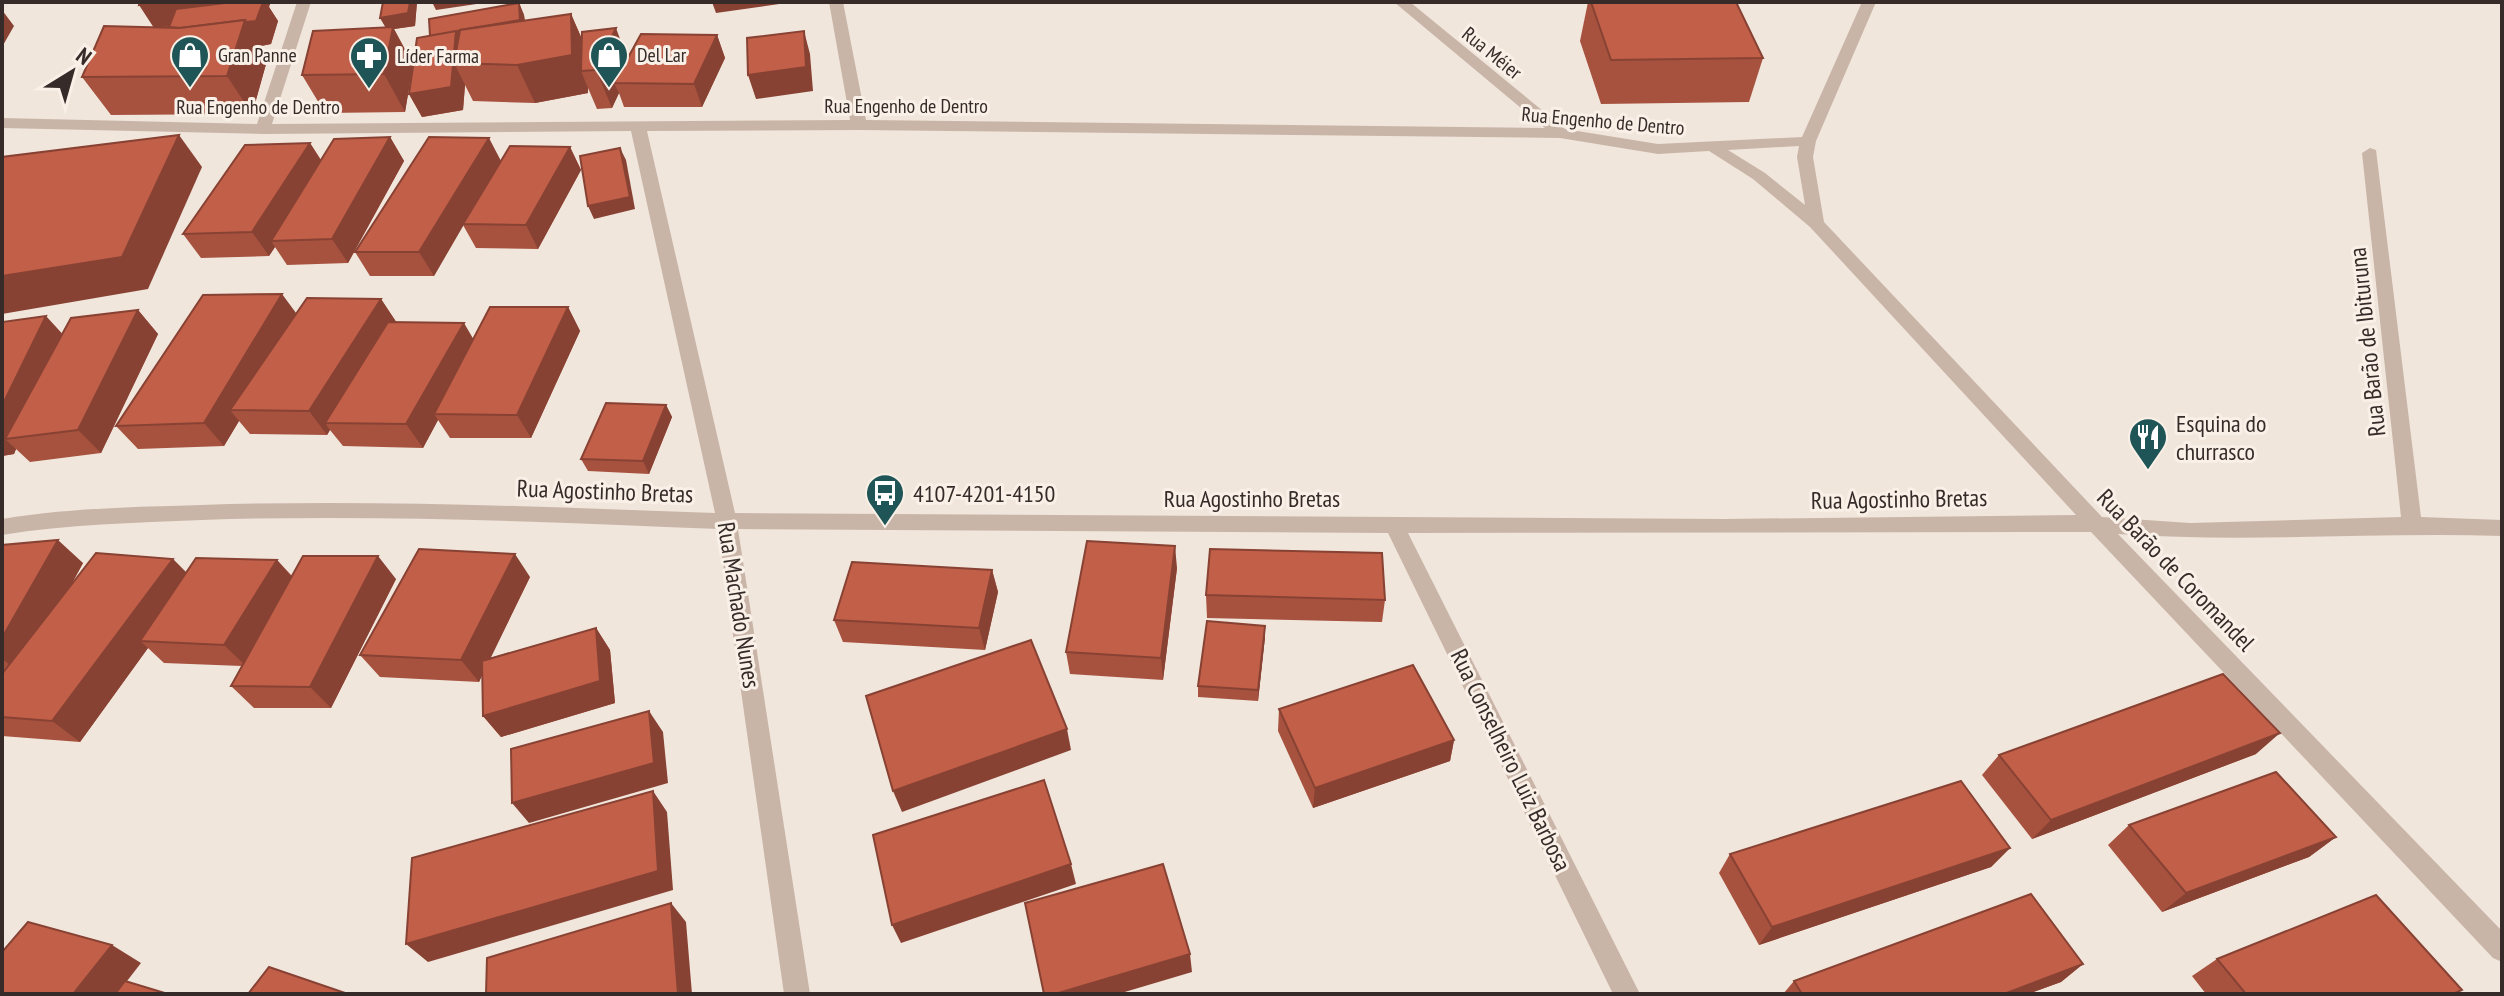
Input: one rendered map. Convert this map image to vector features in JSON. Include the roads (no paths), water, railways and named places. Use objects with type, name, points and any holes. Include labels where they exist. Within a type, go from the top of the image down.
[{"type":"street","points":[[171,146],[263,129],[304,2]]},
{"type":"street","points":[[836,2],[859,125]]},
{"type":"street","name":"Rua Méier","points":[[1401,2],[1560,133]]},
{"type":"street","points":[[1816,223],[1805,157],[1808,141],[1869,2]]},
{"type":"street","name":"Rua Engenho de Dentro","points":[[2,123],[263,129],[859,125],[1560,133],[1658,149],[1715,149],[1808,141]]},
{"type":"street","name":"Rua Machado Nunes","points":[[638,127],[727,521],[797,994]]},
{"type":"street","name":"Rua Barão de Coromandel","points":[[1715,149],[1759,176],[1816,223],[2095,523],[2502,949]]},
{"type":"street","name":"Rua Barão de Ibituruna","points":[[2370,153],[2412,525]]},
{"type":"street","name":"Rua Agostinho Bretas","points":[[2,527],[55,518],[248,511],[442,511],[727,521],[1724,527],[2095,523],[2190,531],[2412,525],[2502,528]]},
{"type":"street","name":"Rua Conselheiro Luiz Barbosa","points":[[1394,525],[1627,994]]},
{"type":"place","name":"Gran Panne","points":[[190,89]]},
{"type":"place","name":"Del Lar","points":[[609,89]]},
{"type":"place","name":"Líder Farma","points":[[369,90]]},
{"type":"place","name":"Esquina do churrasco","points":[[2148,471]]},
{"type":"place","name":"4107-4201-4150","points":[[885,527]]}]
